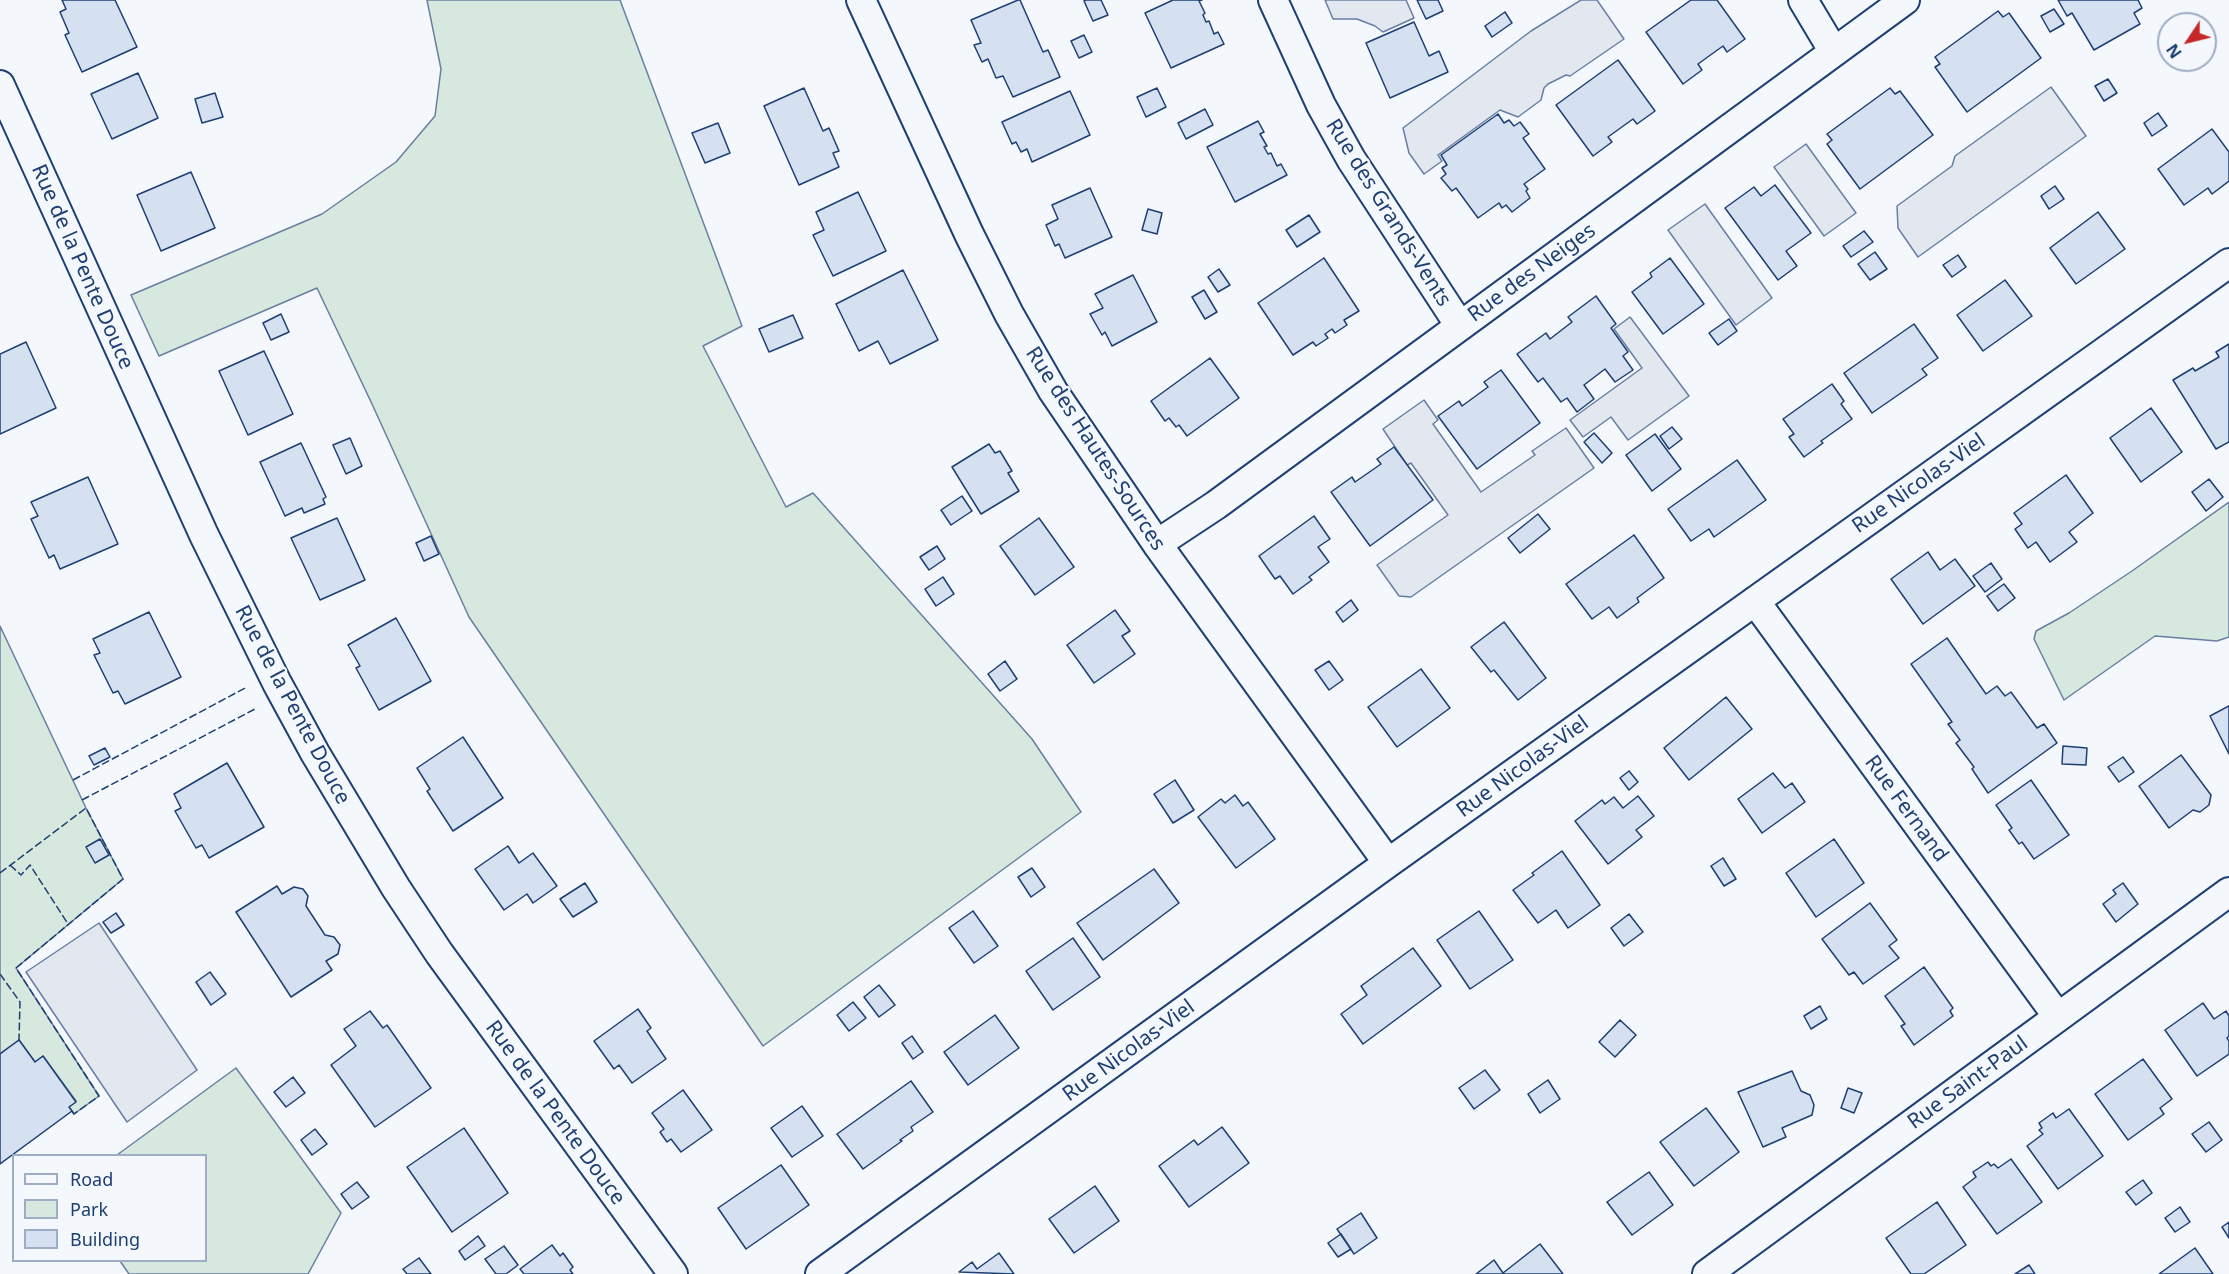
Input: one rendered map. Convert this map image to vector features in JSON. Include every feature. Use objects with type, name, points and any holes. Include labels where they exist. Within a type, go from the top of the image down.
[{"type":"street","name":"Rue des Hautes-Sources","points":[[861,0],[969,234],[1009,314],[1053,391],[1157,544],[1388,863]]},
{"type":"street","name":"Rue des Grands-Vents","points":[[1273,0],[1322,105],[1346,150],[1378,204],[1460,326]]},
{"type":"street","points":[[1803,0],[1834,52]]},
{"type":"street","name":"Rue des Neiges","points":[[1157,544],[1216,505],[1905,0]]},
{"type":"street","name":"Rue de la Pente Douce","points":[[0,85],[204,535],[277,684],[315,753],[396,888],[439,953],[673,1274]]},
{"type":"street","name":"Rue Nicolas-Viel","points":[[820,1274],[1388,863],[2229,263]]},
{"type":"street","name":"Rue Fernand","points":[[1755,601],[2058,1017]]},
{"type":"street","name":"Rue Saint-Paul","points":[[1707,1274],[2229,892]]},
{"type":"green space","points":[[427,0],[620,0],[742,326],[703,346],[786,507],[813,493],[1032,739],[1081,812],[763,1046],[469,617],[317,288],[159,356],[131,295],[322,214],[396,162],[435,116],[441,69]]},
{"type":"green space","points":[[2229,502],[2229,637],[2217,641],[2155,636],[2064,700],[2034,639],[2036,631],[2069,613],[2132,571]]},
{"type":"green space","points":[[0,626],[86,808],[123,879],[16,968],[99,1096],[74,1114],[69,1107],[76,1101],[43,1056],[35,1062],[19,1040],[0,1054]]},
{"type":"green space","points":[[236,1068],[341,1213],[308,1274],[129,1274],[121,1262],[207,1262],[207,1154],[118,1154]]},
{"type":"shaded area","points":[[1325,0],[1406,0],[1414,18],[1383,32],[1357,19],[1333,19]]},
{"type":"shaded area","points":[[1581,0],[1597,0],[1624,39],[1570,76],[1566,75],[1548,84],[1544,88],[1541,100],[1518,117],[1500,110],[1438,155],[1442,161],[1424,174],[1409,153],[1403,128],[1531,31]]},
{"type":"shaded area","points":[[2051,87],[2086,136],[1918,257],[1898,228],[1897,206],[1952,166],[1955,156]]},
{"type":"shaded area","points":[[1806,144],[1856,213],[1824,236],[1774,167]]},
{"type":"shaded area","points":[[1705,204],[1772,298],[1736,325],[1668,230]]},
{"type":"shaded area","points":[[1630,317],[1689,396],[1628,440],[1611,417],[1583,437],[1570,420],[1642,368],[1614,329]]},
{"type":"shaded area","points":[[1424,400],[1438,420],[1433,424],[1481,492],[1535,455],[1532,451],[1566,428],[1594,468],[1411,597],[1399,596],[1377,565],[1448,515],[1411,463],[1407,465],[1383,429]]},
{"type":"shaded area","points":[[99,923],[197,1070],[127,1122],[26,972]]},
{"type":"building","points":[[62,0],[115,0],[137,47],[82,72],[65,35],[69,33],[60,12],[66,9]]},
{"type":"building","points":[[1020,0],[1043,52],[1048,50],[1060,77],[1013,97],[1003,76],[996,78],[988,59],[982,62],[974,45],[981,43],[971,20]]},
{"type":"building","points":[[1101,0],[1108,15],[1093,21],[1084,1]]},
{"type":"building","points":[[1173,0],[1202,0],[1199,1],[1205,13],[1203,15],[1206,22],[1209,21],[1214,34],[1218,32],[1224,44],[1171,68],[1145,13]]},
{"type":"building","points":[[1417,0],[1438,0],[1443,11],[1426,19]]},
{"type":"building","points":[[1691,0],[1717,0],[1745,39],[1727,52],[1723,46],[1698,64],[1702,70],[1683,84],[1646,32]]},
{"type":"building","points":[[2058,0],[2138,0],[2142,8],[2134,13],[2140,24],[2094,50],[2072,13],[2067,16]]},
{"type":"building","points":[[2054,9],[2064,24],[2050,32],[2041,16]]},
{"type":"building","points":[[1998,11],[2003,17],[2009,13],[2041,58],[1967,112],[1935,67],[1940,64],[1935,57]]},
{"type":"building","points":[[1505,12],[1512,23],[1492,37],[1485,26]]},
{"type":"building","points":[[1414,22],[1429,56],[1439,51],[1448,72],[1390,98],[1366,43]]},
{"type":"building","points":[[1084,35],[1092,52],[1079,58],[1071,41]]},
{"type":"building","points":[[1618,60],[1655,111],[1637,124],[1633,119],[1608,137],[1612,142],[1593,156],[1556,105]]},
{"type":"building","points":[[138,73],[158,118],[112,139],[91,94]]},
{"type":"building","points":[[2108,79],[2117,93],[2104,101],[2095,86]]},
{"type":"building","points":[[804,88],[823,131],[829,128],[839,151],[833,153],[839,167],[799,185],[764,106]]},
{"type":"building","points":[[1157,88],[1166,107],[1146,117],[1137,97]]},
{"type":"building","points":[[1890,88],[1895,94],[1900,91],[1933,135],[1860,189],[1827,144],[1832,140],[1827,134]]},
{"type":"building","points":[[1070,91],[1090,135],[1032,162],[1027,149],[1021,152],[1016,142],[1012,144],[1002,122]]},
{"type":"building","points":[[215,93],[223,117],[202,123],[195,99]]},
{"type":"building","points":[[1205,109],[1213,125],[1186,139],[1178,123]]},
{"type":"building","points":[[2158,113],[2167,126],[2152,136],[2144,123]]},
{"type":"building","points":[[1498,114],[1504,123],[1509,120],[1514,126],[1520,122],[1529,134],[1523,138],[1545,169],[1524,184],[1530,198],[1512,212],[1506,205],[1502,208],[1499,203],[1478,218],[1456,188],[1452,191],[1441,178],[1446,174],[1442,168],[1447,165],[1441,155]]},
{"type":"building","points":[[1258,121],[1264,132],[1260,134],[1267,146],[1264,147],[1268,154],[1271,153],[1277,166],[1281,164],[1287,175],[1235,202],[1207,147]]},
{"type":"building","points":[[718,123],[730,153],[705,163],[692,133]]},
{"type":"building","points":[[2212,129],[2229,152],[2229,181],[2212,194],[2208,188],[2184,205],[2158,169]]},
{"type":"building","points":[[191,172],[215,228],[161,251],[137,195]]},
{"type":"building","points":[[1775,185],[1811,233],[1786,251],[1797,266],[1778,280],[1725,208],[1754,187],[1761,196]]},
{"type":"building","points":[[2055,186],[2064,199],[2049,209],[2041,196]]},
{"type":"building","points":[[1090,188],[1112,237],[1065,258],[1059,244],[1055,246],[1046,225],[1058,219],[1052,205]]},
{"type":"building","points":[[858,192],[886,251],[833,276],[813,235],[824,230],[816,212]]},
{"type":"building","points":[[1148,209],[1162,213],[1157,234],[1142,230]]},
{"type":"building","points":[[2098,212],[2125,249],[2076,284],[2050,248]]},
{"type":"building","points":[[1309,215],[1320,232],[1297,247],[1286,230]]},
{"type":"building","points":[[1864,231],[1873,242],[1851,257],[1843,246]]},
{"type":"building","points":[[1875,252],[1887,269],[1870,280],[1858,264]]},
{"type":"building","points":[[1958,255],[1966,267],[1952,277],[1943,265]]},
{"type":"building","points":[[1324,258],[1359,311],[1344,320],[1347,325],[1335,333],[1332,329],[1325,334],[1328,338],[1316,346],[1313,342],[1293,355],[1258,303]]},
{"type":"building","points":[[1670,258],[1704,304],[1663,334],[1632,292],[1652,277],[1650,273]]},
{"type":"building","points":[[1219,269],[1230,285],[1218,292],[1208,277]]},
{"type":"building","points":[[903,270],[938,340],[890,364],[878,341],[859,351],[836,304]]},
{"type":"building","points":[[1133,275],[1157,322],[1112,346],[1105,332],[1102,335],[1090,314],[1103,308],[1095,294]]},
{"type":"building","points":[[2005,280],[2032,316],[1983,351],[1957,315]]},
{"type":"building","points":[[1204,290],[1217,312],[1205,319],[1192,297]]},
{"type":"building","points":[[1596,296],[1616,324],[1611,328],[1628,352],[1623,356],[1633,370],[1615,382],[1605,369],[1584,385],[1594,399],[1577,412],[1567,398],[1561,402],[1543,378],[1538,382],[1517,354],[1546,333],[1550,339],[1572,322],[1568,317]]},
{"type":"building","points":[[281,314],[289,332],[271,340],[263,323]]},
{"type":"building","points":[[793,315],[803,338],[769,352],[759,329]]},
{"type":"building","points":[[1729,319],[1737,331],[1718,345],[1709,333]]},
{"type":"building","points":[[1914,324],[1938,358],[1922,369],[1927,375],[1872,413],[1844,373]]},
{"type":"building","points":[[26,342],[56,408],[0,434],[0,354]]},
{"type":"building","points":[[2229,344],[2229,442],[2216,449],[2173,380],[2219,357],[2216,352]]},
{"type":"building","points":[[264,351],[293,414],[248,435],[219,371]]},
{"type":"building","points":[[1210,358],[1239,398],[1187,436],[1179,425],[1176,427],[1169,418],[1165,421],[1151,401]]},
{"type":"building","points":[[1501,370],[1540,423],[1477,469],[1438,416],[1459,401],[1462,406],[1488,387],[1484,382]]},
{"type":"building","points":[[1832,384],[1844,401],[1841,404],[1852,419],[1821,441],[1823,443],[1804,457],[1789,437],[1794,434],[1783,419]]},
{"type":"building","points":[[2151,408],[2182,452],[2141,482],[2110,438]]},
{"type":"building","points":[[1672,427],[1682,439],[1669,449],[1660,436]]},
{"type":"building","points":[[1594,433],[1612,453],[1602,463],[1584,442]]},
{"type":"building","points":[[1655,434],[1681,469],[1652,491],[1626,455]]},
{"type":"building","points":[[350,438],[362,466],[346,474],[333,445]]},
{"type":"building","points":[[301,443],[326,497],[323,499],[325,504],[304,513],[302,508],[285,516],[260,462]]},
{"type":"building","points":[[989,444],[995,453],[1000,451],[1012,471],[1008,473],[1019,491],[981,514],[952,467]]},
{"type":"building","points":[[1394,447],[1433,500],[1370,546],[1331,492],[1352,477],[1355,482],[1381,464],[1377,459]]},
{"type":"building","points":[[1737,460],[1766,500],[1714,537],[1709,529],[1691,541],[1668,509]]},
{"type":"building","points":[[2066,475],[2093,513],[2069,532],[2077,542],[2050,562],[2036,542],[2028,548],[2015,529],[2022,524],[2014,513]]},
{"type":"building","points":[[88,477],[118,544],[60,569],[54,555],[49,558],[31,519],[38,516],[31,502]]},
{"type":"building","points":[[2209,479],[2223,497],[2206,511],[2192,492]]},
{"type":"building","points":[[962,496],[972,511],[951,525],[941,510]]},
{"type":"building","points":[[1538,514],[1550,529],[1520,553],[1508,538]]},
{"type":"building","points":[[1314,516],[1330,539],[1318,547],[1329,562],[1309,577],[1312,580],[1293,594],[1280,576],[1275,579],[1259,556]]},
{"type":"building","points":[[337,518],[365,580],[320,600],[291,538]]},
{"type":"building","points":[[1039,518],[1074,567],[1035,595],[1000,546]]},
{"type":"building","points":[[1634,535],[1664,578],[1637,598],[1639,602],[1617,618],[1609,607],[1592,619],[1566,584]]},
{"type":"building","points":[[431,536],[439,554],[424,561],[416,543]]},
{"type":"building","points":[[937,546],[945,559],[929,570],[920,557]]},
{"type":"building","points":[[1928,552],[1940,570],[1955,559],[1975,586],[1923,624],[1891,579]]},
{"type":"building","points":[[1991,563],[2002,579],[1985,592],[1973,576]]},
{"type":"building","points":[[943,577],[954,594],[936,606],[925,589]]},
{"type":"building","points":[[2004,584],[2015,598],[1998,611],[1987,596]]},
{"type":"building","points":[[1351,600],[1358,610],[1343,622],[1336,612]]},
{"type":"building","points":[[1115,610],[1130,631],[1122,636],[1135,654],[1094,683],[1067,645]]},
{"type":"building","points":[[149,612],[181,677],[125,704],[118,691],[113,693],[94,655],[100,653],[93,639]]},
{"type":"building","points":[[396,618],[431,681],[379,710],[356,668],[360,666],[348,645]]},
{"type":"building","points":[[1504,622],[1546,678],[1518,700],[1494,670],[1491,672],[1471,647]]},
{"type":"building","points":[[1947,638],[1986,694],[1997,686],[2005,696],[2011,692],[2037,728],[2044,724],[2057,743],[1988,793],[1972,769],[1974,767],[1956,743],[1960,740],[1948,724],[1952,722],[1911,664]]},
{"type":"building","points":[[1005,661],[1017,679],[1000,691],[988,674]]},
{"type":"building","points":[[1329,661],[1343,680],[1329,690],[1315,670]]},
{"type":"building","points":[[1421,669],[1450,708],[1397,747],[1368,707]]},
{"type":"building","points":[[1726,697],[1752,729],[1689,780],[1664,748]]},
{"type":"building","points":[[2229,706],[2229,754],[2210,716]]},
{"type":"building","points":[[463,737],[503,798],[453,831],[427,791],[430,789],[417,768]]},
{"type":"building","points":[[2063,746],[2087,748],[2086,765],[2062,764]]},
{"type":"building","points":[[105,748],[110,757],[94,765],[89,756]]},
{"type":"building","points":[[2181,755],[2211,795],[2209,805],[2200,812],[2193,810],[2169,828],[2139,786]]},
{"type":"building","points":[[2123,757],[2134,772],[2119,782],[2108,767]]},
{"type":"building","points":[[227,763],[264,827],[209,858],[202,845],[196,848],[175,811],[181,808],[174,794]]},
{"type":"building","points":[[1629,771],[1638,782],[1629,790],[1620,778]]},
{"type":"building","points":[[1773,773],[1785,788],[1792,783],[1805,802],[1762,833],[1738,799]]},
{"type":"building","points":[[1175,780],[1194,810],[1173,823],[1154,794]]},
{"type":"building","points":[[2031,780],[2069,835],[2034,859],[2022,842],[2019,844],[2009,830],[2012,828],[1996,805]]},
{"type":"building","points":[[1235,795],[1243,806],[1248,802],[1275,839],[1236,868],[1198,817],[1221,799],[1225,803]]},
{"type":"building","points":[[1638,796],[1654,816],[1636,830],[1642,837],[1608,864],[1575,821],[1602,800],[1605,804],[1614,797],[1623,808]]},
{"type":"building","points":[[100,839],[109,855],[95,863],[86,847]]},
{"type":"building","points":[[1834,839],[1864,883],[1816,917],[1786,873]]},
{"type":"building","points":[[508,846],[519,863],[533,853],[557,886],[533,903],[527,894],[504,910],[475,869]]},
{"type":"building","points":[[1562,851],[1600,905],[1568,928],[1556,910],[1538,923],[1513,890]]},
{"type":"building","points":[[1723,858],[1736,879],[1724,886],[1711,866]]},
{"type":"building","points":[[1032,868],[1045,887],[1031,897],[1018,877]]},
{"type":"building","points":[[1154,869],[1179,903],[1103,960],[1077,923]]},
{"type":"building","points":[[585,883],[597,902],[573,917],[560,899]]},
{"type":"building","points":[[2123,883],[2138,904],[2116,922],[2103,904],[2116,894],[2113,890]]},
{"type":"building","points":[[277,886],[282,894],[294,887],[303,889],[308,896],[306,906],[325,935],[334,937],[340,945],[338,954],[326,961],[332,970],[291,997],[236,912]]},
{"type":"building","points":[[1870,903],[1897,940],[1889,946],[1899,958],[1863,984],[1854,972],[1849,975],[1822,939]]},
{"type":"building","points":[[973,911],[998,946],[974,963],[949,928]]},
{"type":"building","points":[[1479,911],[1513,960],[1470,989],[1437,940]]},
{"type":"building","points":[[116,913],[124,925],[111,933],[103,922]]},
{"type":"building","points":[[1629,914],[1643,932],[1624,946],[1611,928]]},
{"type":"building","points":[[1073,938],[1100,977],[1053,1010],[1026,971]]},
{"type":"building","points":[[1413,948],[1441,986],[1363,1044],[1341,1014],[1367,995],[1361,986]]},
{"type":"building","points":[[1924,967],[1953,1008],[1950,1011],[1953,1016],[1914,1045],[1901,1026],[1905,1024],[1885,996]]},
{"type":"building","points":[[210,972],[226,994],[211,1005],[196,982]]},
{"type":"building","points":[[879,985],[895,1005],[879,1017],[864,997]]},
{"type":"building","points":[[853,1002],[866,1018],[849,1031],[837,1015]]},
{"type":"building","points":[[2203,1003],[2214,1019],[2226,1011],[2229,1016],[2229,1036],[2227,1038],[2229,1054],[2197,1076],[2165,1030]]},
{"type":"building","points":[[1820,1006],[1827,1019],[1811,1029],[1804,1016]]},
{"type":"building","points":[[638,1009],[651,1028],[647,1031],[666,1059],[632,1083],[619,1065],[614,1069],[594,1041]]},
{"type":"building","points":[[370,1011],[383,1028],[387,1025],[431,1088],[375,1127],[331,1065],[356,1046],[344,1029]]},
{"type":"building","points":[[995,1015],[1019,1048],[968,1085],[944,1052]]},
{"type":"building","points":[[1620,1020],[1636,1035],[1615,1057],[1599,1042]]},
{"type":"building","points":[[912,1036],[923,1052],[913,1059],[902,1043]]},
{"type":"building","points":[[19,1040],[35,1062],[43,1056],[76,1102],[69,1107],[72,1111],[0,1164],[0,1054]]},
{"type":"building","points":[[2143,1059],[2172,1099],[2160,1108],[2164,1114],[2128,1140],[2095,1094]]},
{"type":"building","points":[[1485,1070],[1500,1090],[1474,1109],[1459,1088]]},
{"type":"building","points":[[1792,1071],[1801,1091],[1810,1095],[1814,1105],[1812,1115],[1782,1128],[1786,1137],[1763,1147],[1738,1092]]},
{"type":"building","points":[[293,1077],[305,1093],[286,1107],[274,1092]]},
{"type":"building","points":[[1548,1080],[1560,1099],[1540,1113],[1528,1094]]},
{"type":"building","points":[[911,1081],[933,1112],[911,1127],[913,1131],[900,1140],[902,1141],[863,1169],[837,1134]]},
{"type":"building","points":[[1848,1088],[1862,1093],[1854,1113],[1841,1108]]},
{"type":"building","points":[[683,1090],[712,1130],[681,1152],[671,1139],[667,1142],[660,1132],[664,1129],[652,1113]]},
{"type":"building","points":[[802,1106],[823,1136],[792,1157],[771,1128]]},
{"type":"building","points":[[1706,1108],[1739,1152],[1694,1186],[1660,1142]]},
{"type":"building","points":[[2069,1109],[2103,1156],[2058,1189],[2027,1146],[2043,1134],[2039,1130],[2042,1128],[2039,1123],[2053,1113],[2056,1118]]},
{"type":"building","points":[[2209,1122],[2222,1140],[2206,1152],[2192,1134]]},
{"type":"building","points":[[1222,1127],[1249,1163],[1189,1207],[1159,1166],[1194,1140],[1198,1145]]},
{"type":"building","points":[[464,1128],[508,1193],[452,1232],[407,1167]]},
{"type":"building","points":[[315,1129],[327,1144],[312,1155],[301,1140]]},
{"type":"building","points":[[2011,1159],[2042,1202],[1997,1234],[1963,1187],[1976,1177],[1973,1172],[1988,1162],[1991,1166],[1994,1164],[1998,1168]]},
{"type":"building","points":[[781,1165],[809,1205],[746,1249],[718,1208]]},
{"type":"building","points":[[1649,1172],[1673,1205],[1632,1235],[1607,1202]]},
{"type":"building","points":[[2143,1180],[2152,1193],[2136,1205],[2126,1192]]},
{"type":"building","points":[[357,1182],[369,1197],[352,1209],[341,1194]]},
{"type":"building","points":[[1095,1186],[1119,1221],[1074,1253],[1049,1219]]},
{"type":"building","points":[[1937,1202],[1966,1245],[1924,1274],[1911,1274],[1886,1238]]},
{"type":"building","points":[[2180,1207],[2190,1222],[2175,1232],[2165,1218]]},
{"type":"building","points":[[1361,1213],[1377,1238],[1354,1254],[1337,1229]]},
{"type":"building","points":[[2229,1222],[2229,1238],[2222,1227]]},
{"type":"building","points":[[1341,1234],[1351,1249],[1338,1257],[1328,1243]]},
{"type":"building","points":[[478,1236],[485,1246],[465,1260],[459,1251]]},
{"type":"building","points":[[1540,1244],[1563,1274],[1476,1274],[1494,1260],[1503,1273]]},
{"type":"building","points":[[552,1245],[560,1256],[563,1253],[573,1267],[570,1270],[573,1274],[524,1274],[520,1269]]},
{"type":"building","points":[[504,1246],[518,1265],[506,1274],[496,1274],[485,1259]]},
{"type":"building","points":[[2195,1248],[2213,1274],[2159,1274]]},
{"type":"building","points":[[999,1253],[1014,1274],[959,1272],[972,1262],[977,1269]]},
{"type":"building","points":[[419,1258],[431,1274],[407,1274],[403,1269]]},
{"type":"building","points":[[2029,1265],[2035,1274],[2015,1274]]},
{"type":"fence","points":[[73,780],[247,687]]},
{"type":"fence","points":[[82,800],[255,709]]},
{"type":"fence","points":[[0,873],[86,808],[123,879],[16,968],[99,1096],[74,1114],[72,1111]]},
{"type":"fence","points":[[10,865],[21,875],[30,865],[68,924]]},
{"type":"fence","points":[[0,974],[20,1002],[19,1040]]}]
